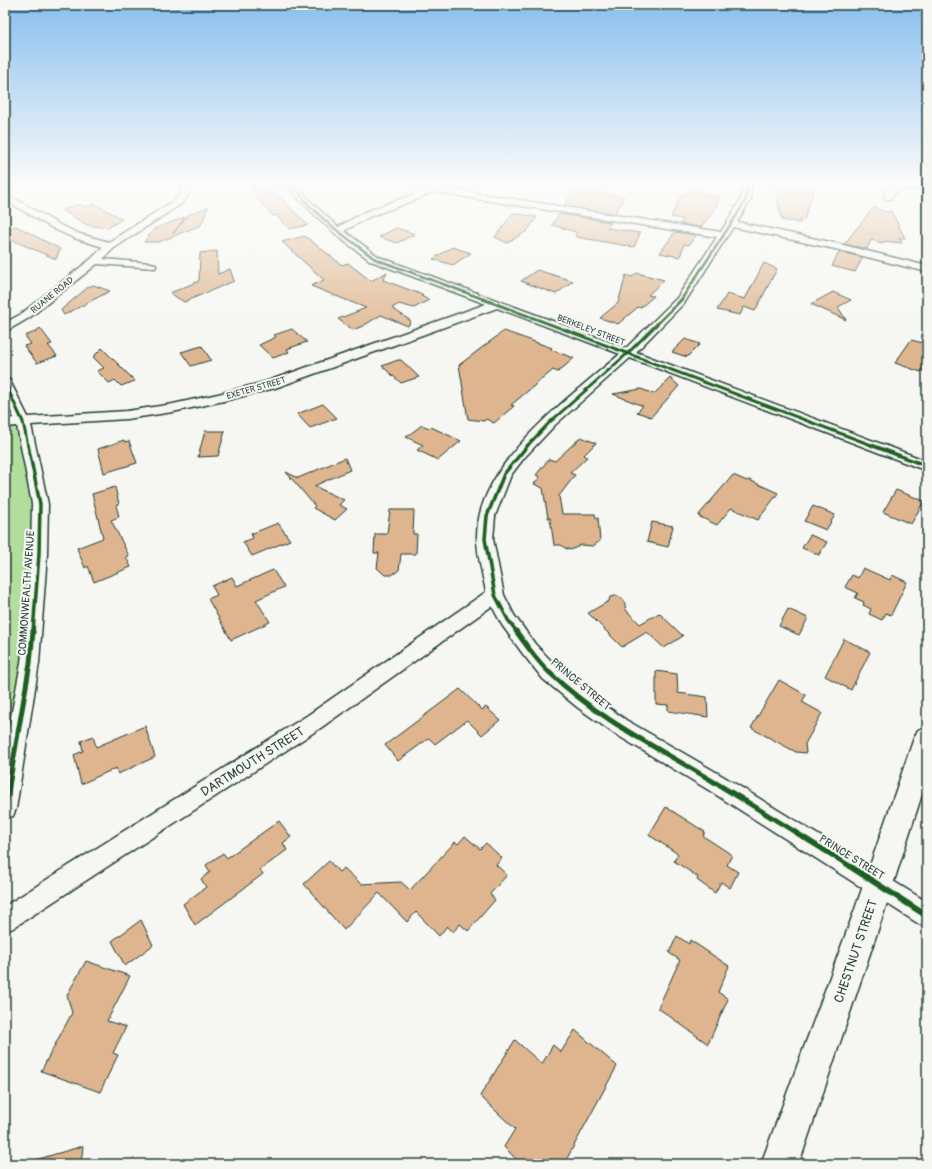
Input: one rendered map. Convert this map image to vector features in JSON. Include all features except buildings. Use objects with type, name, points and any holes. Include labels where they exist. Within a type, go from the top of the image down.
[{"type":"main road","name":"CHESTNUT STREET","points":[[780,1164],[878,884],[927,738]]},
{"type":"street","points":[[89,240],[110,246]]},
{"type":"street","name":"RUANE ROAD","points":[[5,328],[25,316],[95,261],[110,246],[120,240]]},
{"type":"street","name":"BERKELEY STREET","points":[[348,240],[375,259],[927,466]]},
{"type":"street","name":"PRINCE STREET","points":[[720,240],[681,300],[628,353],[550,422],[519,454],[504,474],[487,516],[485,539],[495,596],[508,620],[529,649],[550,673],[584,701],[619,726],[714,782],[927,916]]},
{"type":"street","points":[[794,240],[835,246],[927,268]]},
{"type":"street","points":[[95,261],[151,266]]},
{"type":"street","name":"EXETER STREET","points":[[5,423],[85,419],[127,415],[173,408],[219,398],[270,385],[497,304]]},
{"type":"street","name":"COMMONWEALTH AVENUE","points":[[5,383],[23,422],[40,504],[39,554],[30,663],[5,809]]},
{"type":"street","name":"DARTMOUTH STREET","points":[[5,920],[315,721],[495,596]]},
{"type":"green space","points":[[5,383],[40,504],[5,809]]},
{"type":"cycle path","points":[[348,240],[375,259],[927,466]]},
{"type":"cycle path","points":[[721,240],[681,300],[628,353],[550,422],[519,455],[504,474],[487,516],[485,539],[495,595],[508,620],[529,649],[550,673],[584,701],[619,726],[714,782],[927,916]]},
{"type":"cycle path","points":[[5,383],[23,422],[40,504],[39,554],[30,663],[5,809]]}]
